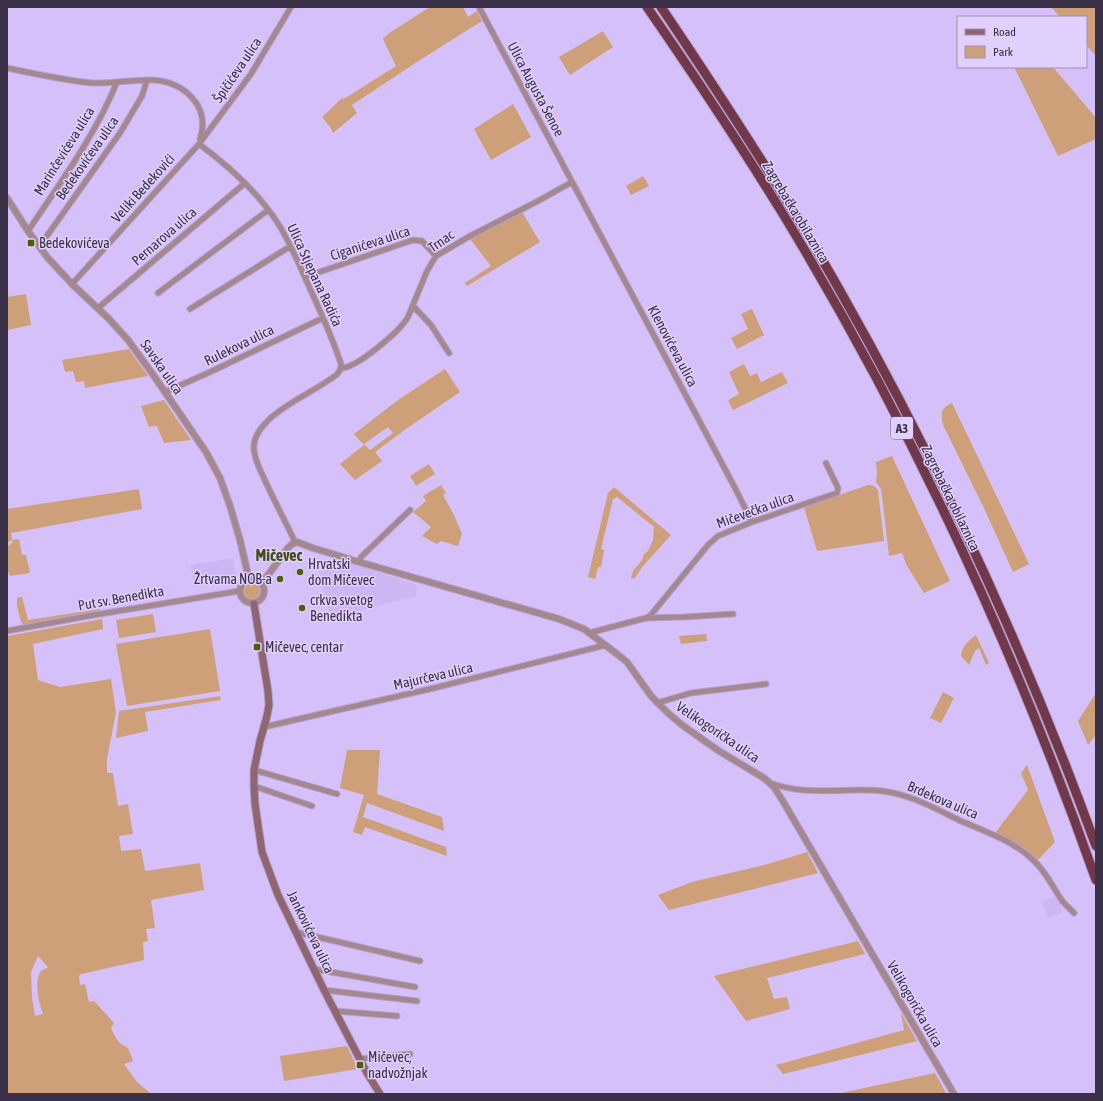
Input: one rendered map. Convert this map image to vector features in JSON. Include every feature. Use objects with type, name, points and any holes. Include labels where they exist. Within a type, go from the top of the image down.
[{"type":"highway","name":"Zagrebačka obilaznica","points":[[647,7],[718,112],[783,215],[849,329],[899,422],[937,498],[1012,663],[1063,790],[1096,880]]},
{"type":"highway","name":"Zagrebačka obilaznica","points":[[661,7],[739,124],[792,208],[839,288],[906,410],[963,527],[1016,645],[1056,742],[1096,846]]},
{"type":"main road","name":"Jankovićeva ulica","points":[[254,604],[269,705],[254,770],[258,829],[262,852],[278,895],[324,990],[359,1059],[380,1094]]},
{"type":"street","name":"Špičićeva ulica","points":[[199,144],[251,74],[291,7]]},
{"type":"street","name":"Ulica Augusta Šenoe","points":[[479,7],[572,182]]},
{"type":"street","points":[[7,68],[67,80],[104,83],[147,80],[165,82],[190,95],[199,107],[203,120],[203,131],[199,144]]},
{"type":"street","name":"Bedekovićeva ulica","points":[[39,247],[120,132],[142,96],[147,80]]},
{"type":"street","name":"Marinčevićeva ulica","points":[[28,231],[86,141],[107,105],[117,82]]},
{"type":"street","name":"Ulica Stjepana Radića","points":[[199,144],[228,167],[245,183],[279,224],[323,318],[340,360],[341,368]]},
{"type":"street","name":"Veliki Bedekovići","points":[[72,284],[199,144]]},
{"type":"street","name":"Trnac","points":[[341,368],[350,366],[366,356],[392,336],[405,323],[427,271],[436,256],[572,182]]},
{"type":"street","name":"Klenovićeva ulica","points":[[572,182],[752,522]]},
{"type":"street","name":"Pernarova ulica","points":[[98,308],[245,183]]},
{"type":"street","name":"Savska ulica","points":[[7,198],[47,257],[72,284],[117,327],[128,340],[206,452],[220,478],[236,523],[249,579]]},
{"type":"street","points":[[158,293],[268,210]]},
{"type":"street","name":"Ciganićeva ulica","points":[[305,277],[413,240],[422,241],[436,256]]},
{"type":"street","points":[[190,309],[291,247]]},
{"type":"street","points":[[413,306],[431,325],[449,353]]},
{"type":"street","name":"Rulekova ulica","points":[[165,392],[323,318]]},
{"type":"street","points":[[261,583],[288,548],[295,542],[257,463],[253,448],[254,441],[262,428],[273,416],[286,406],[325,383],[338,373],[341,368]]},
{"type":"street","name":"Mičevečka ulica","points":[[646,618],[650,616],[713,540],[718,536],[752,522],[837,493],[838,488],[826,462]]},
{"type":"street","points":[[359,562],[361,557],[410,510]]},
{"type":"street","name":"Velikogorička ulica","points":[[295,542],[300,542],[313,548],[359,562],[559,619],[584,629],[627,662],[657,703],[682,726],[719,751],[758,774],[769,783],[784,803],[954,1094]]},
{"type":"street","points":[[249,579],[256,580],[261,583],[264,594],[260,601],[254,604],[243,600],[239,591],[243,582],[249,579]]},
{"type":"street","name":"Put sv. Benedikta","points":[[7,631],[239,591]]},
{"type":"street","points":[[589,633],[646,618],[733,614]]},
{"type":"street","name":"Majurčeva ulica","points":[[264,727],[441,686],[606,645]]},
{"type":"street","points":[[657,703],[691,693],[766,684]]},
{"type":"street","points":[[254,770],[337,794]]},
{"type":"street","name":"Brdekova ulica","points":[[769,783],[798,790],[883,791],[896,793],[921,802],[1012,844],[1026,853],[1040,867],[1063,901],[1074,913]]},
{"type":"street","points":[[254,786],[312,806]]},
{"type":"street","points":[[296,932],[420,961]]},
{"type":"street","points":[[314,969],[415,987]]},
{"type":"street","points":[[324,990],[417,1001]]},
{"type":"street","points":[[335,1011],[397,1016]]},
{"type":"street","points":[[359,1059],[410,1054]]},
{"type":"shaded area","points":[[233,558],[236,580],[194,587],[191,565]]},
{"type":"shaded area","points":[[353,564],[417,585],[416,596],[331,618],[319,571]]},
{"type":"shaded area","points":[[1057,896],[1062,913],[1048,918],[1042,901]]},
{"type":"green space","points":[[430,7],[463,7],[468,17],[477,11],[482,21],[352,105],[357,113],[333,133],[322,117],[342,98],[347,97],[396,66],[383,39],[389,33]]},
{"type":"green space","points":[[1051,7],[1096,7],[1096,56],[1087,46],[1087,16],[1059,16]]},
{"type":"green space","points":[[603,31],[613,47],[570,75],[559,57]]},
{"type":"green space","points":[[1014,68],[1054,68],[1096,118],[1096,139],[1058,156]]},
{"type":"green space","points":[[513,104],[531,137],[491,160],[474,129]]},
{"type":"green space","points":[[643,176],[649,186],[631,195],[626,186]]},
{"type":"green space","points":[[522,212],[540,242],[467,286],[465,283],[491,266],[470,239]]},
{"type":"green space","points":[[26,294],[31,325],[7,330],[7,297]]},
{"type":"green space","points":[[752,309],[764,335],[737,349],[731,338],[748,329],[741,314]]},
{"type":"green space","points":[[129,349],[148,376],[85,388],[84,381],[76,382],[73,371],[65,372],[62,360]]},
{"type":"green space","points":[[744,364],[750,376],[757,373],[761,382],[782,372],[788,383],[733,410],[728,400],[739,394],[729,372]]},
{"type":"green space","points":[[445,369],[460,392],[375,452],[382,461],[355,480],[340,464],[364,445],[354,434],[398,400]],"holes":[[[388,427],[393,433],[370,450],[364,444]]]},
{"type":"green space","points":[[164,400],[191,440],[164,443],[157,426],[149,427],[141,406]]},
{"type":"green space","points":[[952,403],[1029,564],[1013,572],[983,506],[944,427],[942,412],[945,407]]},
{"type":"green space","points":[[892,456],[950,581],[924,593],[907,566],[902,553],[889,556],[881,489],[876,482],[876,462]]},
{"type":"green space","points":[[429,464],[435,474],[416,486],[410,476]]},
{"type":"green space","points":[[441,485],[446,493],[443,495],[462,534],[458,546],[441,541],[437,544],[422,536],[431,527],[413,512],[426,501],[423,496]]},
{"type":"green space","points":[[868,485],[874,486],[878,490],[884,541],[817,551],[804,507]]},
{"type":"green space","points":[[614,487],[671,535],[643,566],[634,579],[631,577],[633,571],[642,560],[644,554],[648,551],[653,540],[654,527],[617,497],[613,499],[601,549],[604,550],[601,567],[598,567],[595,579],[588,577],[608,493]]},
{"type":"green space","points":[[139,489],[142,509],[11,533],[12,540],[7,543],[7,509]]},
{"type":"green space","points":[[19,539],[22,555],[26,555],[30,573],[10,576],[7,569],[7,547],[13,542],[12,540]]},
{"type":"green space","points":[[249,583],[255,583],[260,588],[258,597],[255,599],[249,599],[244,594],[244,588]]},
{"type":"green space","points":[[22,597],[28,620],[100,609],[101,611],[22,624],[17,606],[17,598]]},
{"type":"green space","points":[[153,614],[156,632],[119,638],[116,620]]},
{"type":"green space","points":[[102,619],[103,629],[33,644],[38,680],[60,687],[111,679],[116,712],[107,759],[107,773],[113,773],[118,806],[128,804],[133,834],[119,836],[121,851],[141,849],[145,871],[200,863],[204,890],[151,900],[155,928],[146,929],[148,941],[143,942],[144,960],[81,974],[79,976],[80,985],[85,984],[89,1002],[94,1001],[114,1023],[111,1028],[116,1037],[119,1042],[128,1048],[133,1061],[124,1064],[137,1082],[151,1094],[7,1094],[7,636]],"holes":[[[38,956],[48,967],[42,970],[39,974],[37,985],[43,1014],[35,1016],[32,998],[31,972]]]},
{"type":"green space","points":[[210,629],[220,691],[127,706],[116,644]]},
{"type":"green space","points":[[706,634],[707,641],[681,644],[679,636]]},
{"type":"green space","points":[[976,635],[989,663],[986,665],[979,648],[975,651],[969,665],[961,656],[966,644]]},
{"type":"green space","points":[[943,692],[954,698],[941,723],[930,718]]},
{"type":"green space","points":[[1096,693],[1096,735],[1088,745],[1078,721]]},
{"type":"green space","points":[[220,696],[221,700],[145,712],[148,731],[116,738],[119,711]]},
{"type":"green space","points":[[347,750],[380,750],[377,794],[442,817],[444,831],[367,803],[363,817],[446,847],[447,856],[365,827],[362,835],[353,832],[364,795],[340,788]]},
{"type":"green space","points":[[1027,765],[1055,842],[1038,860],[1020,847],[995,833],[1028,790],[1021,773]]},
{"type":"green space","points":[[807,852],[818,873],[669,910],[658,895],[692,882],[768,864]]},
{"type":"green space","points":[[858,941],[865,954],[767,978],[774,999],[787,997],[790,1009],[746,1021],[714,976]]},
{"type":"green space","points":[[901,1013],[917,1041],[783,1074],[776,1065],[904,1030]]},
{"type":"green space","points":[[347,1046],[358,1069],[284,1081],[280,1056]]},
{"type":"green space","points":[[935,1073],[946,1093],[836,1094]]},
{"type":"place","name":"Bedekovićeva","points":[[31,243]]},
{"type":"place","name":"Hrvatski dom Mičevec","points":[[300,572]]},
{"type":"place","name":"Žrtvama NOB-a","points":[[280,579]]},
{"type":"place","name":"crkva svetog Benedikta","points":[[302,608]]},
{"type":"place","name":"Mičevec, centar","points":[[257,647]]},
{"type":"place","name":"Mičevec, nadvožnjak","points":[[360,1065]]},
{"type":"district","name":"Mičevec","points":[[279,555]]}]
